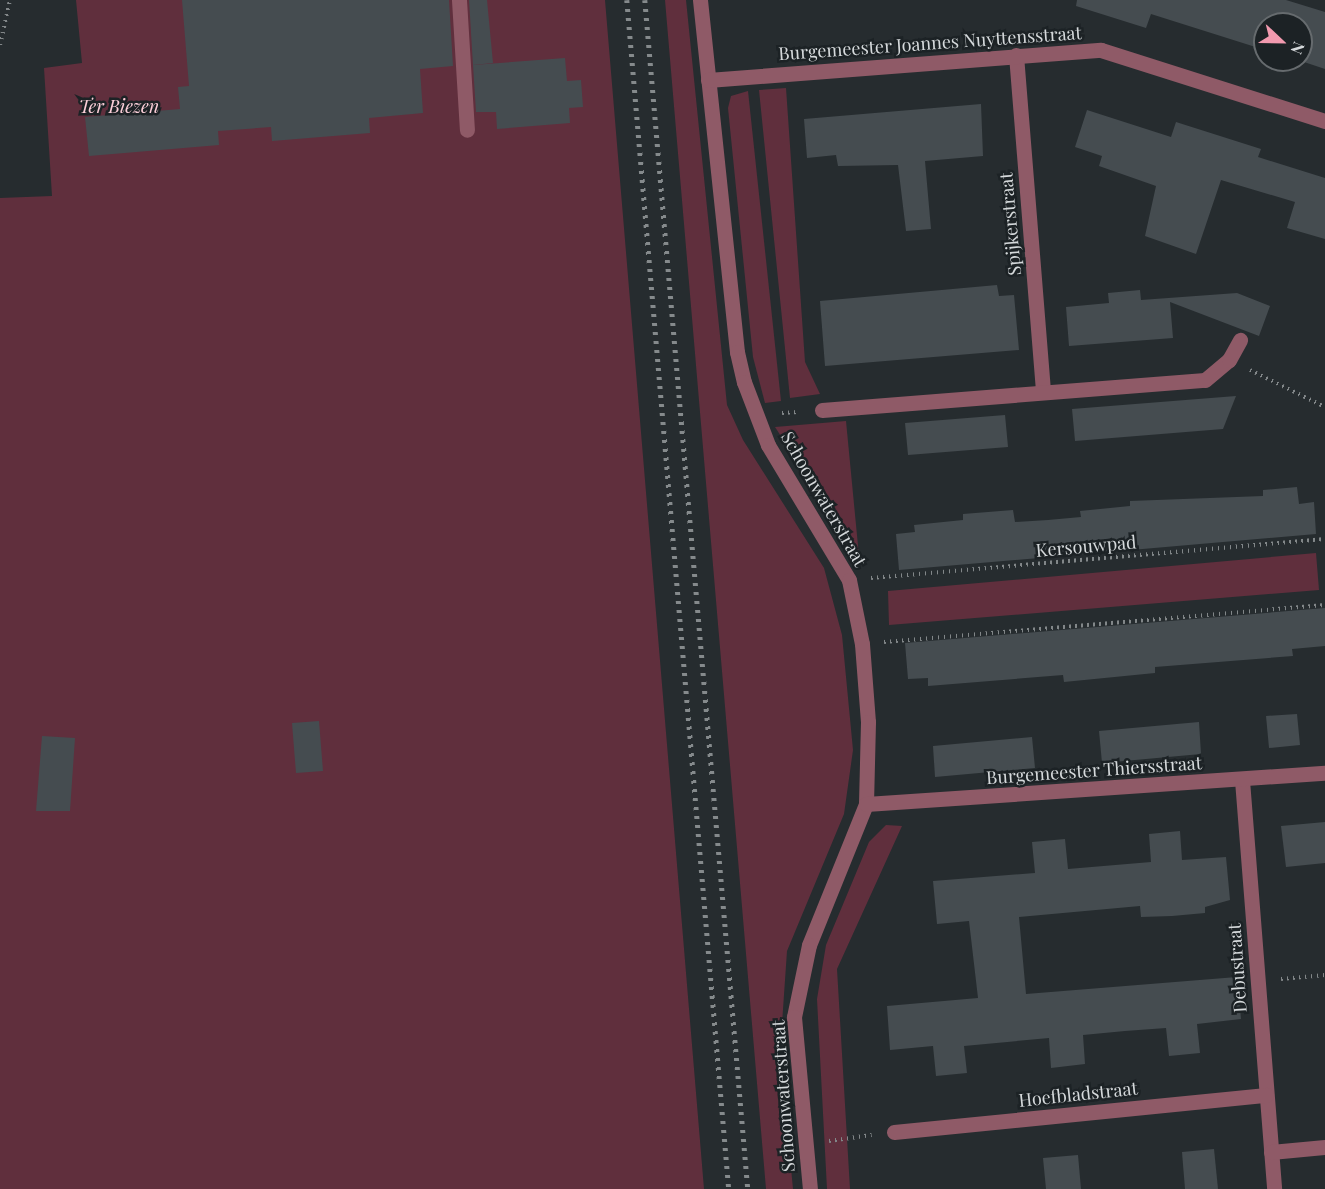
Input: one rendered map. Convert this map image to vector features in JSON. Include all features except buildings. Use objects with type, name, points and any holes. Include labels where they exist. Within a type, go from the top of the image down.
[{"type":"street","points":[[459,0],[467,130]]},
{"type":"street","name":"Schoonwaterstraat","points":[[700,0],[737,352],[754,414],[849,579],[862,644],[868,722],[866,804],[808,945],[794,1017],[810,1189]]},
{"type":"street","name":"Burgemeester Joannes Nuyttensstraat","points":[[708,80],[1101,50],[1325,121]]},
{"type":"street","name":"Spijkerstraat","points":[[1016,55],[1043,390]]},
{"type":"street","points":[[822,410],[1043,390],[1205,380],[1230,360],[1240,340]]},
{"type":"street","name":"Burgemeester Thiersstraat","points":[[866,804],[1242,780],[1325,772]]},
{"type":"street","name":"Debustraat","points":[[1242,780],[1274,1189]]},
{"type":"street","name":"Hoefbladstraat","points":[[894,1132],[1266,1095]]},
{"type":"street","points":[[1271,1152],[1325,1147]]},
{"type":"path","points":[[0,45],[10,0]]},
{"type":"path","points":[[1230,360],[1325,406]]},
{"type":"path","points":[[754,414],[822,410]]},
{"type":"path","name":"Kersouwpad","points":[[849,579],[1325,539]]},
{"type":"path","points":[[862,644],[1325,605]]},
{"type":"path","points":[[1257,981],[1325,975]]},
{"type":"path","points":[[806,1145],[894,1132]]},
{"type":"green space","name":"Ter Biezen","points":[[76,0],[605,0],[704,1189],[0,1189],[0,198],[52,196],[44,68],[82,63]]},
{"type":"green space","points":[[665,0],[686,0],[727,405],[743,440],[824,568],[842,635],[853,750],[844,814],[787,951],[780,1053],[793,1189],[766,1189]]},
{"type":"green space","points":[[786,88],[805,362],[820,394],[790,398],[759,90]]},
{"type":"green space","points":[[748,91],[781,401],[765,403],[753,357],[728,108],[731,96]]},
{"type":"green space","points":[[846,421],[859,556],[775,427]]},
{"type":"green space","points":[[1316,553],[1319,590],[889,625],[888,591]]},
{"type":"green space","points":[[886,825],[902,826],[837,969],[850,1189],[827,1189],[817,999],[826,945],[869,842]]},
{"type":"railway","points":[[627,0],[729,1189]]},
{"type":"railway","points":[[645,0],[748,1189]]}]
